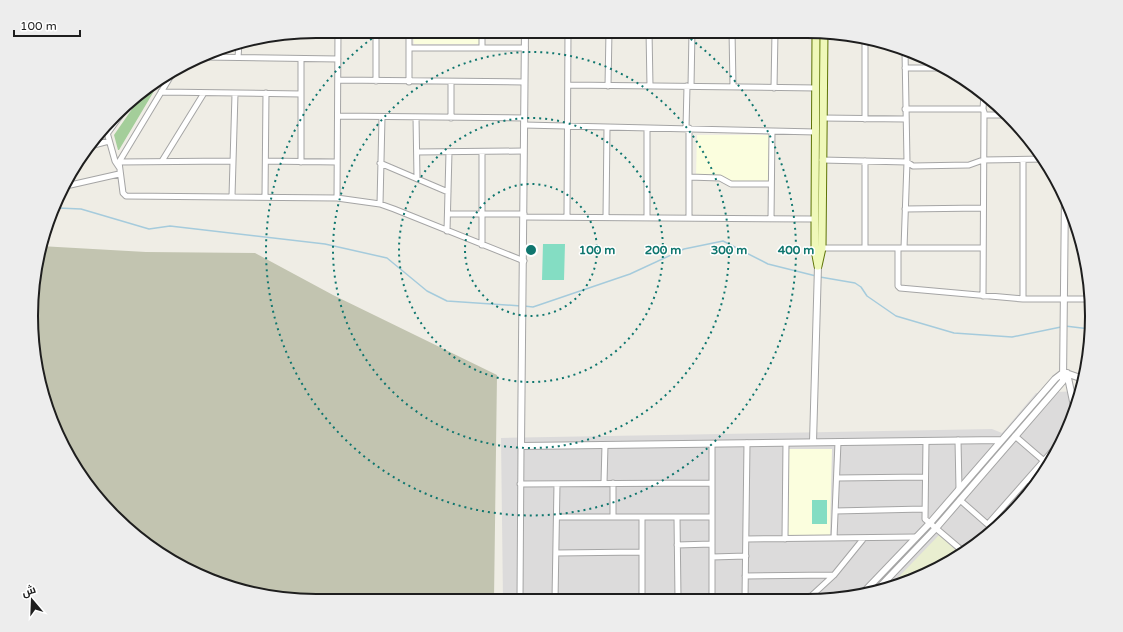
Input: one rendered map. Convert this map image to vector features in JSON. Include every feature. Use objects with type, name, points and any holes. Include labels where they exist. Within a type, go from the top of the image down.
[{"type":"main road","points":[[816,38],[816,88],[822,160],[822,248],[818,258]]},
{"type":"main road","points":[[818,270],[815,219],[819,132],[823,118],[824,39]]},
{"type":"street","points":[[337,198],[338,38]]},
{"type":"street","points":[[376,38],[376,81]]},
{"type":"street","points":[[409,38],[409,82]]},
{"type":"street","points":[[482,38],[482,48]]},
{"type":"street","points":[[520,594],[522,320],[524,290],[525,38]]},
{"type":"street","points":[[567,216],[568,38]]},
{"type":"street","points":[[608,86],[609,38]]},
{"type":"street","points":[[649,38],[650,86]]},
{"type":"street","points":[[689,218],[688,128],[692,38]]},
{"type":"street","points":[[732,38],[733,86]]},
{"type":"street","points":[[774,88],[775,38]]},
{"type":"street","points":[[865,44],[865,119]]},
{"type":"street","points":[[409,48],[525,48]]},
{"type":"street","points":[[238,58],[239,49]]},
{"type":"street","points":[[906,56],[905,119],[907,162],[905,209],[898,286],[900,288],[1023,299],[1084,299]]},
{"type":"street","points":[[215,57],[338,59]]},
{"type":"street","points":[[300,162],[301,58]]},
{"type":"street","points":[[905,68],[932,68]]},
{"type":"street","points":[[338,80],[409,82],[524,82]]},
{"type":"street","points":[[168,81],[119,162],[123,193],[126,196],[265,196],[337,198],[380,204],[524,261]]},
{"type":"street","points":[[451,118],[452,82]]},
{"type":"street","points":[[568,85],[816,88]]},
{"type":"street","points":[[161,92],[301,94]]},
{"type":"street","points":[[162,161],[204,93]]},
{"type":"street","points":[[265,196],[266,93]]},
{"type":"street","points":[[232,196],[235,94]]},
{"type":"street","points":[[983,296],[984,101]]},
{"type":"street","points":[[905,109],[983,111]]},
{"type":"street","points":[[983,111],[986,116],[1000,115]]},
{"type":"street","points":[[338,116],[524,118]]},
{"type":"street","points":[[380,204],[382,117]]},
{"type":"street","points":[[416,117],[417,178]]},
{"type":"street","points":[[823,118],[905,119]]},
{"type":"street","points":[[524,125],[819,132]]},
{"type":"street","points":[[606,217],[607,127]]},
{"type":"street","points":[[647,128],[647,217]]},
{"type":"street","points":[[771,219],[772,131]]},
{"type":"street","points":[[107,133],[119,171]]},
{"type":"street","points":[[98,144],[109,141]]},
{"type":"street","points":[[417,152],[524,152]]},
{"type":"street","points":[[447,231],[449,152]]},
{"type":"street","points":[[482,152],[482,245]]},
{"type":"street","points":[[822,160],[907,162],[913,166],[969,165],[983,160],[1036,159]]},
{"type":"street","points":[[1023,160],[1023,299]]},
{"type":"street","points":[[119,162],[232,161]]},
{"type":"street","points":[[266,161],[337,162]]},
{"type":"street","points":[[865,161],[865,248]]},
{"type":"street","points":[[380,163],[448,192]]},
{"type":"street","points":[[71,185],[119,171]]},
{"type":"street","points":[[689,177],[720,178],[731,184],[771,184]]},
{"type":"street","points":[[905,209],[983,208]]},
{"type":"street","points":[[1065,213],[1066,373],[1072,399]]},
{"type":"street","points":[[448,214],[815,219]]},
{"type":"street","points":[[822,248],[982,248]]},
{"type":"street","points":[[813,442],[818,270]]},
{"type":"street","points":[[883,584],[936,528],[1062,382],[1066,373]]},
{"type":"street","points":[[868,587],[930,523],[1055,379],[1066,373],[1078,377]]},
{"type":"street","points":[[960,500],[988,524],[1044,461],[1015,436]]},
{"type":"street","points":[[958,440],[959,489]]},
{"type":"street","points":[[521,446],[1001,440]]},
{"type":"street","points":[[926,441],[925,519],[959,548]]},
{"type":"street","points":[[834,538],[838,442]]},
{"type":"street","points":[[745,594],[747,443]]},
{"type":"street","points":[[785,539],[786,443]]},
{"type":"street","points":[[712,444],[712,594]]},
{"type":"street","points":[[604,483],[605,445]]},
{"type":"street","points":[[837,478],[925,477]]},
{"type":"street","points":[[613,483],[613,517]]},
{"type":"street","points":[[520,484],[712,483]]},
{"type":"street","points":[[555,594],[557,484]]},
{"type":"street","points":[[836,511],[924,509]]},
{"type":"street","points":[[557,517],[712,517]]},
{"type":"street","points":[[642,517],[642,594]]},
{"type":"street","points":[[677,517],[678,594]]},
{"type":"street","points":[[814,594],[834,575],[864,538]]},
{"type":"street","points":[[746,539],[916,538]]},
{"type":"street","points":[[677,545],[712,544]]},
{"type":"street","points":[[556,553],[642,552]]},
{"type":"street","points":[[712,557],[746,556]]},
{"type":"street","points":[[745,576],[834,575]]},
{"type":"shaded area","points":[[414,38],[479,38],[479,44],[414,44]]},
{"type":"shaded area","points":[[697,135],[769,135],[768,181],[732,181],[723,176],[696,176]]},
{"type":"shaded area","points":[[46,246],[146,252],[255,253],[333,295],[497,375],[494,594],[316,594],[280,592],[244,585],[210,573],[193,565],[177,557],[147,537],[119,513],[95,485],[75,455],[59,422],[47,388],[40,352],[38,316],[40,280]]},
{"type":"shaded area","points":[[1075,391],[1056,439],[1048,455],[1028,485],[1004,513],[976,537],[946,557],[913,573],[879,585],[861,589],[843,592],[807,594],[503,594],[501,438],[992,429],[1002,433],[1036,393]]},
{"type":"shaded area","points":[[787,449],[832,449],[830,536],[786,535]]},
{"type":"shaded area","points":[[939,535],[956,550],[930,565],[897,579]]},
{"type":"green space","points":[[155,90],[119,150],[114,135],[134,106]]},
{"type":"green space","points":[[543,244],[565,244],[564,280],[542,280]]},
{"type":"green space","points":[[812,500],[827,500],[827,524],[812,524]]},
{"type":"waterway","points":[[60,208],[81,209],[149,229],[170,226],[325,244],[387,258],[427,291],[447,301],[521,306]]},
{"type":"waterway","points":[[524,306],[533,307],[630,274],[684,249],[723,241],[768,264],[816,276]]},
{"type":"waterway","points":[[820,277],[855,283],[861,287],[867,296],[896,316],[954,333],[1012,337],[1061,327]]},
{"type":"waterway","points":[[1065,326],[1084,328]]}]
